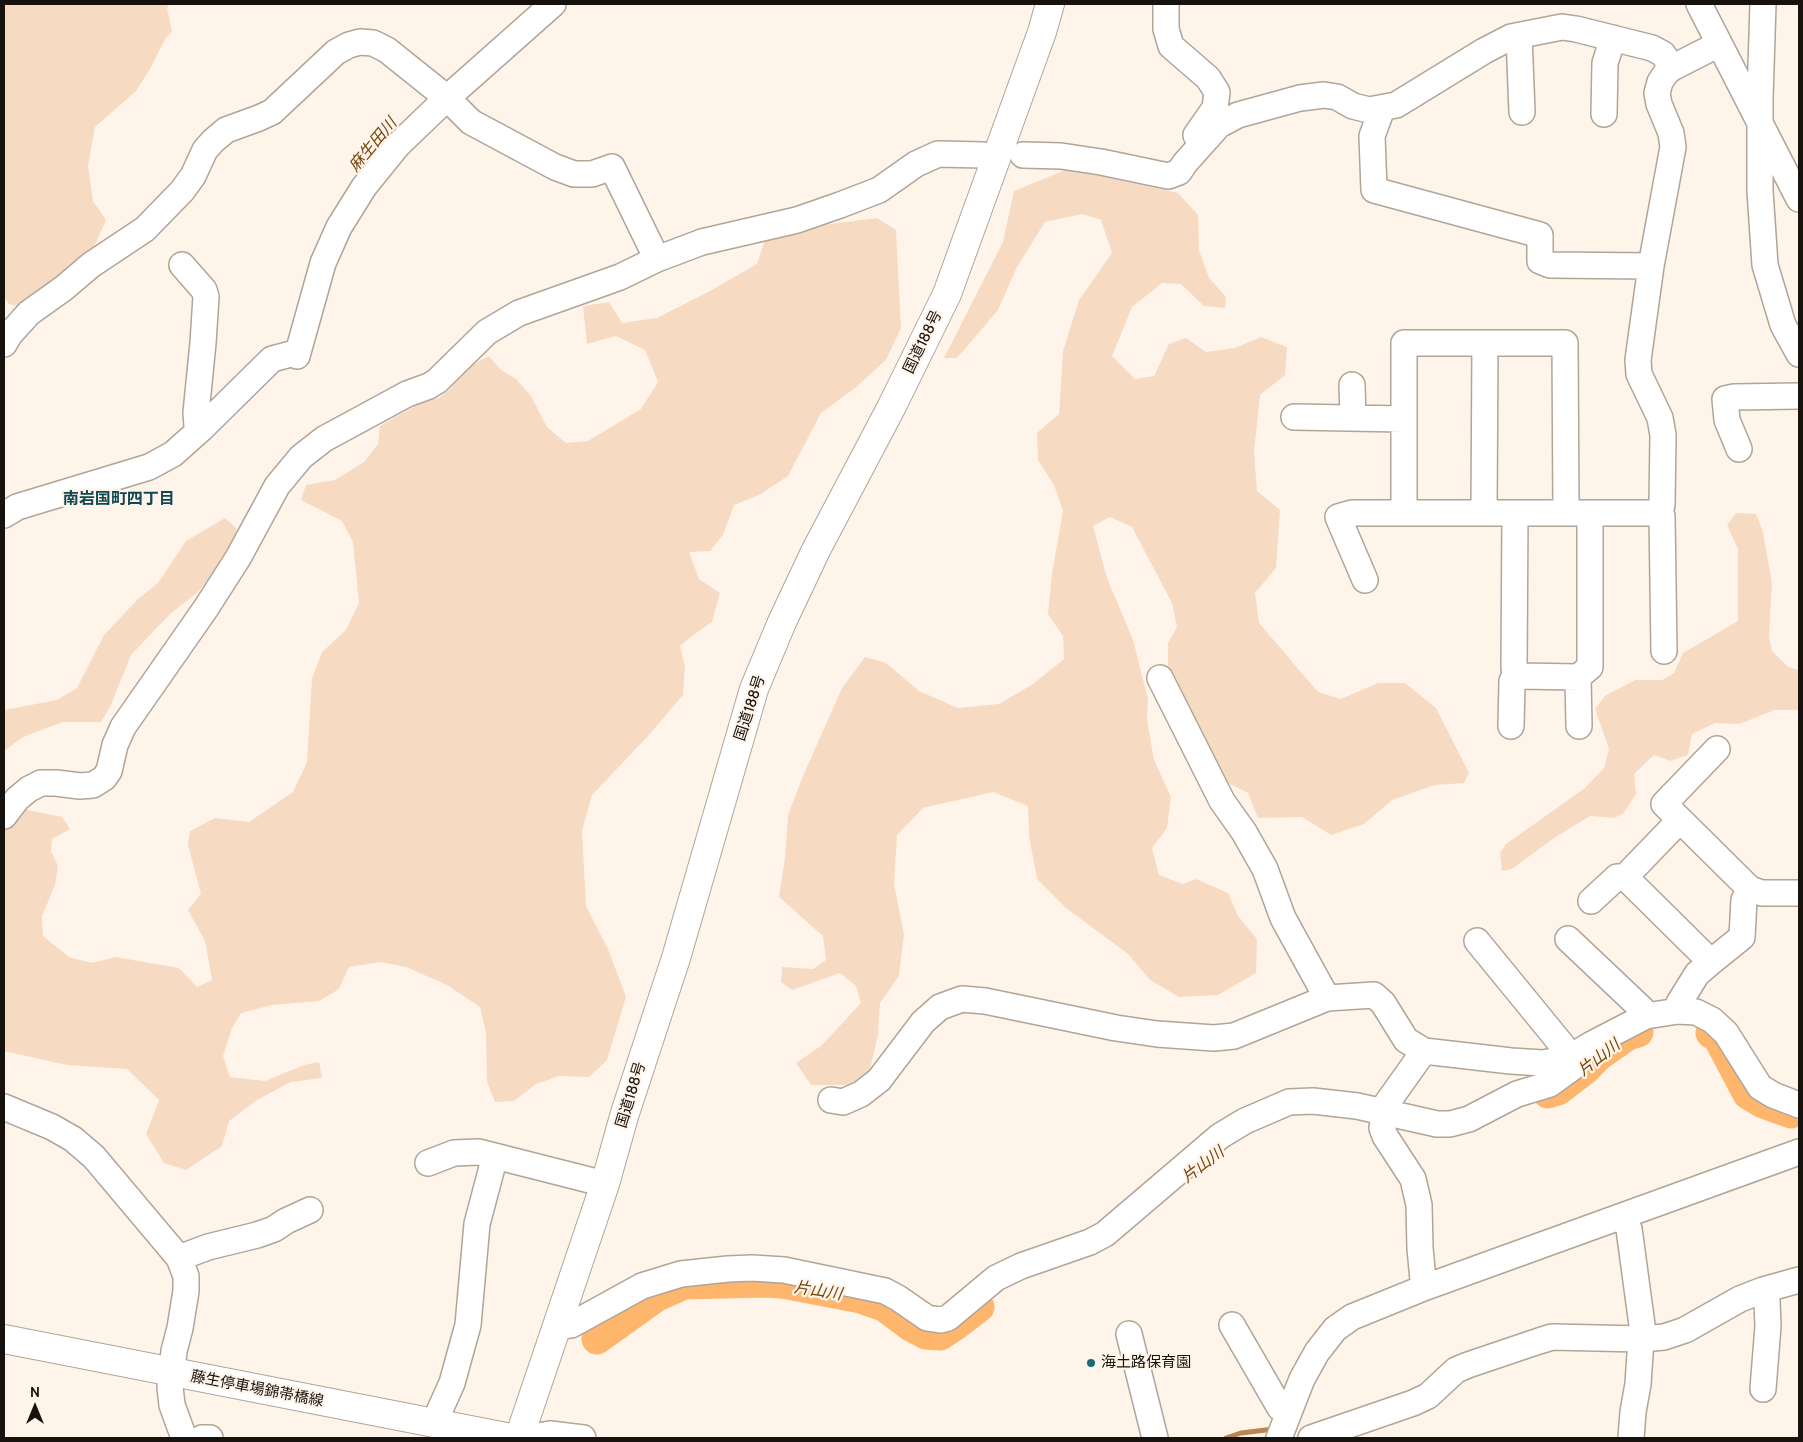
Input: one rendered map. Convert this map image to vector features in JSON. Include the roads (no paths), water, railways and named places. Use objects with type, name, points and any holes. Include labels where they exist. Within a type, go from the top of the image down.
[{"type":"main road","name":"国道188号","points":[[519,1438],[605,1184],[625,1113],[676,958],[754,689],[782,622],[816,550],[891,408],[947,294],[1050,4]]},
{"type":"main road","name":"藤生停車場錦帯橋線","points":[[4,1339],[511,1438]]},
{"type":"street","points":[[4,514],[16,507],[149,467],[173,454],[272,359],[292,354],[297,356],[323,263],[339,227],[364,187],[398,145],[447,98],[553,4]]},
{"type":"street","points":[[1157,174],[1202,127],[1215,108],[1216,92],[1208,78],[1171,46],[1166,29],[1166,4]]},
{"type":"street","points":[[1699,4],[1799,199]]},
{"type":"street","points":[[1763,4],[1760,191],[1765,265],[1783,324],[1799,354]]},
{"type":"street","points":[[1024,155],[1061,156],[1168,176],[1179,172],[1220,125],[1238,115],[1300,98],[1324,95],[1337,97],[1353,106],[1369,110],[1382,109],[1396,105],[1511,38],[1562,27],[1652,48],[1663,54],[1672,68]]},
{"type":"street","points":[[1519,36],[1522,112]]},
{"type":"street","points":[[1604,114],[1605,64],[1613,38]]},
{"type":"street","points":[[4,344],[10,334],[29,313],[64,288],[91,265],[145,229],[182,191],[193,176],[204,150],[213,141],[226,130],[272,112],[336,52],[354,43],[373,43],[387,50],[447,98],[471,122],[555,167],[574,174],[592,174],[612,167],[658,258]]},
{"type":"street","points":[[1365,580],[1338,517],[1352,513],[1655,513],[1662,505],[1663,435],[1660,418],[1639,374],[1638,360],[1651,266],[1673,147],[1671,133],[1659,104],[1657,93],[1660,82],[1672,68],[1719,44]]},
{"type":"street","points":[[1382,109],[1372,136],[1374,190],[1540,235],[1540,261],[1550,265],[1651,266]]},
{"type":"street","points":[[4,816],[17,798],[41,783],[80,786],[93,784],[104,778],[109,771],[115,745],[123,727],[206,608],[238,558],[277,486],[301,458],[324,439],[407,394],[437,381],[488,332],[518,313],[620,277],[658,258],[702,242],[797,220],[840,205],[879,190],[916,164],[938,154],[983,155]]},
{"type":"street","points":[[182,265],[204,290],[206,297],[196,413],[197,426],[201,429]]},
{"type":"street","points":[[1404,513],[1404,343],[1564,343],[1590,667],[1578,677],[1520,676],[1514,670],[1514,513]]},
{"type":"street","points":[[1484,513],[1485,343]]},
{"type":"street","points":[[1352,385],[1352,418]]},
{"type":"street","points":[[1739,449],[1727,420],[1725,399],[1734,397],[1799,396]]},
{"type":"street","points":[[1294,417],[1404,419]]},
{"type":"street","points":[[1657,511],[1662,516],[1664,651]]},
{"type":"street","points":[[1511,726],[1512,681],[1517,673]]},
{"type":"street","points":[[1578,677],[1579,726]]},
{"type":"street","points":[[1160,678],[1222,801],[1244,832],[1265,869],[1283,918],[1327,998]]},
{"type":"street","points":[[1717,749],[1664,804],[1750,889],[1762,893],[1799,894]]},
{"type":"street","points":[[1591,901],[1617,877],[1625,876],[1680,820]]},
{"type":"street","points":[[1625,876],[1712,962]]},
{"type":"street","points":[[1678,1011],[1679,1003],[1697,974],[1742,937],[1744,900],[1750,889]]},
{"type":"street","points":[[1568,939],[1642,1008],[1646,1016]]},
{"type":"street","points":[[557,1327],[570,1325],[642,1286],[681,1274],[752,1268],[784,1270],[885,1291],[927,1318],[940,1320],[948,1318],[996,1278],[1020,1266],[1090,1242],[1105,1234],[1220,1136],[1245,1121],[1289,1102],[1313,1100],[1383,1118],[1437,1124],[1450,1124],[1469,1119],[1517,1094],[1550,1084],[1572,1068],[1566,1051],[1477,941]]},
{"type":"street","points":[[831,1100],[843,1102],[861,1094],[879,1080],[923,1022],[940,1007],[962,1000],[985,1001],[1116,1028],[1157,1034],[1214,1038],[1234,1036],[1327,998],[1374,995],[1383,1003],[1406,1040],[1424,1051],[1543,1063],[1569,1058],[1646,1016],[1678,1011],[1696,1012],[1712,1020],[1726,1033],[1760,1086],[1773,1095],[1799,1104]]},
{"type":"street","points":[[1424,1051],[1387,1103],[1383,1118],[1385,1136],[1413,1179],[1419,1205],[1420,1248],[1423,1280],[1426,1287]]},
{"type":"street","points":[[4,1107],[52,1127],[73,1139],[94,1158],[178,1258],[186,1276],[186,1291],[174,1351],[170,1387],[172,1405],[184,1438]]},
{"type":"street","points":[[428,1163],[454,1153],[479,1152],[605,1184]]},
{"type":"street","points":[[1279,1438],[1302,1379],[1317,1352],[1335,1329],[1352,1317],[1426,1287],[1799,1152]]},
{"type":"street","points":[[434,1423],[452,1383],[468,1325],[477,1224],[496,1156]]},
{"type":"street","points":[[178,1258],[208,1247],[258,1235],[274,1229],[310,1210]]},
{"type":"street","points":[[1623,1217],[1629,1229],[1642,1324],[1638,1384],[1631,1438]]},
{"type":"street","points":[[1311,1438],[1413,1403],[1428,1396],[1456,1370],[1539,1341],[1552,1337],[1641,1340],[1664,1337],[1685,1330],[1740,1299],[1763,1290],[1799,1280]]},
{"type":"street","points":[[1763,1290],[1767,1301],[1768,1326],[1763,1389]]},
{"type":"street","points":[[1232,1324],[1280,1408],[1289,1412]]},
{"type":"street","points":[[1129,1334],[1155,1438]]},
{"type":"street","points":[[526,1438],[550,1434],[583,1438]]},
{"type":"street","points":[[202,1438],[210,1438]]},
{"type":"waterway","name":"片山川","points":[[1548,1093],[1558,1090],[1584,1070],[1599,1055],[1628,1035],[1638,1032]]},
{"type":"waterway","name":"片山川","points":[[1711,1033],[1718,1037],[1748,1094],[1763,1103],[1791,1113]]},
{"type":"waterway","name":"片山川","points":[[597,1339],[657,1296],[684,1284],[783,1283],[861,1298],[884,1306],[911,1326],[926,1334],[940,1335],[979,1307]]},
{"type":"waterway","points":[[1226,1438],[1241,1433],[1274,1429]]},
{"type":"place","name":"海土路保育園","points":[[1091,1363]]},
{"type":"district","name":"南岩国町四丁目","points":[[119,499]]},
{"type":"water label","name":"麻生田川","points":[[373,145]]}]
